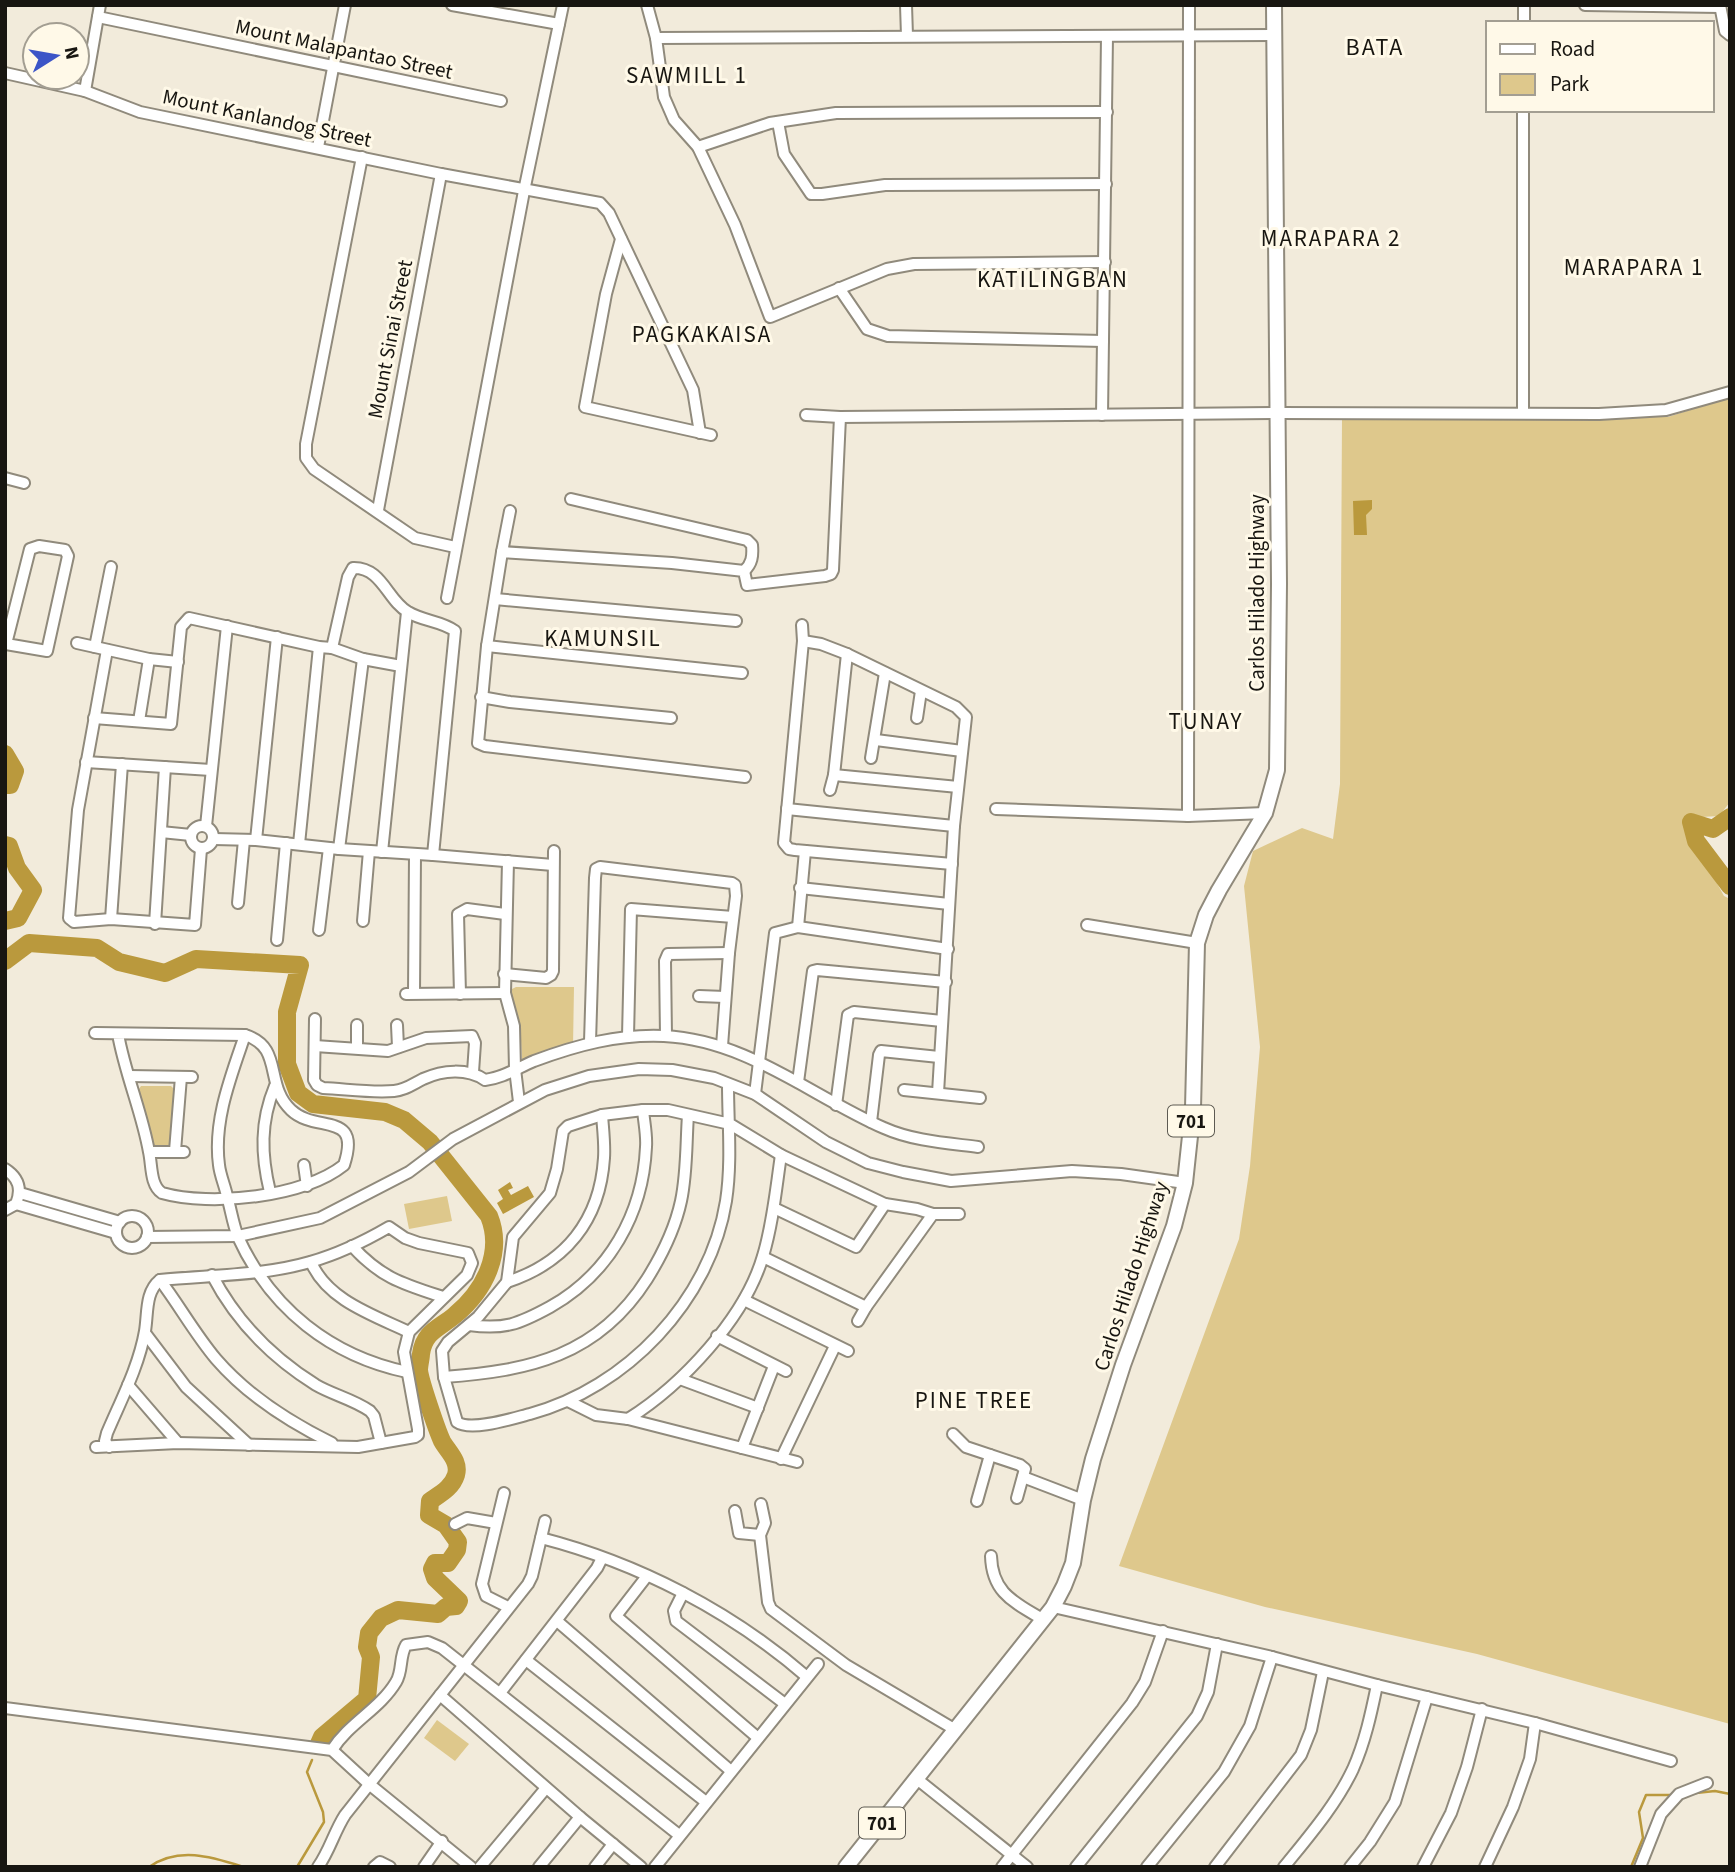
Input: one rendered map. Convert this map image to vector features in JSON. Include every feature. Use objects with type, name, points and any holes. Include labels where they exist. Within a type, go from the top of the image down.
[{"type":"main road","name":"Carlos Hilado Highway","points":[[846,1867],[1053,1606],[1064,1586],[1073,1563],[1083,1500],[1093,1460],[1123,1365],[1174,1226],[1185,1182],[1192,1108],[1197,943],[1206,915],[1219,890],[1265,813],[1277,770],[1279,413],[1274,5]]},
{"type":"street","points":[[318,147],[345,5]]},
{"type":"street","points":[[452,5],[559,24]]},
{"type":"street","points":[[447,598],[524,191],[563,5]]},
{"type":"street","points":[[647,5],[656,38],[664,97],[674,120],[698,147],[735,225],[770,317],[887,269],[914,264],[1105,262]]},
{"type":"street","points":[[906,5],[907,36]]},
{"type":"street","points":[[1188,816],[1189,5]]},
{"type":"street","points":[[1585,5],[1720,6],[1725,31],[1730,35]]},
{"type":"street","points":[[91,56],[99,11]]},
{"type":"street","name":"Mount Malapantao Street","points":[[99,11],[501,101]]},
{"type":"street","points":[[656,38],[1274,35]]},
{"type":"street","points":[[1102,415],[1107,36]]},
{"type":"street","name":"Mount Kanlandog Street","points":[[88,91],[140,112],[524,191],[600,203],[609,213],[621,239]]},
{"type":"street","points":[[698,147],[778,121],[836,113],[1107,112]]},
{"type":"street","points":[[1523,112],[1523,413]]},
{"type":"street","points":[[778,121],[784,154],[811,194],[885,185],[1106,184]]},
{"type":"street","points":[[362,157],[306,444],[306,458],[314,469],[378,510],[415,538],[456,547]]},
{"type":"street","name":"Mount Sinai Street","points":[[378,510],[441,174]]},
{"type":"street","points":[[621,239],[694,390],[705,434],[585,407],[603,307],[621,239]]},
{"type":"street","points":[[839,288],[867,329],[888,337],[1103,341]]},
{"type":"street","points":[[806,415],[1599,414],[1666,410],[1730,392]]},
{"type":"street","points":[[744,571],[747,585],[831,574],[840,417]]},
{"type":"street","points":[[5,478],[24,483]]},
{"type":"street","points":[[571,499],[747,540],[752,545],[752,553],[744,571]]},
{"type":"street","points":[[510,511],[487,646],[477,740],[481,745],[745,777]]},
{"type":"street","points":[[39,546],[65,550],[68,556],[47,651],[6,644],[30,549],[39,546]]},
{"type":"street","points":[[502,552],[672,563],[744,571]]},
{"type":"street","points":[[111,567],[94,718],[78,810],[69,918],[74,922],[111,919],[195,925],[201,849]]},
{"type":"street","points":[[331,648],[348,577],[353,568],[362,568],[373,573],[407,612],[452,628],[456,635],[433,855]]},
{"type":"street","points":[[495,599],[736,621]]},
{"type":"street","points":[[383,852],[407,612]]},
{"type":"street","points":[[94,718],[172,724],[181,627],[189,618],[401,666]]},
{"type":"street","points":[[802,625],[803,640],[784,843],[789,849],[952,864]]},
{"type":"street","points":[[206,826],[227,626]]},
{"type":"street","points":[[256,840],[277,637]]},
{"type":"street","points":[[803,640],[847,654],[965,713],[954,826],[938,1093]]},
{"type":"street","points":[[77,643],[149,659],[178,662]]},
{"type":"street","points":[[487,646],[743,673]]},
{"type":"street","points":[[299,844],[319,647]]},
{"type":"street","points":[[831,790],[847,654]]},
{"type":"street","points":[[139,721],[149,659]]},
{"type":"street","points":[[319,930],[363,659]]},
{"type":"street","points":[[871,758],[885,673]]},
{"type":"street","points":[[917,718],[921,691]]},
{"type":"street","points":[[481,697],[671,718]]},
{"type":"street","points":[[876,740],[962,751]]},
{"type":"street","points":[[86,762],[211,770]]},
{"type":"street","points":[[111,919],[122,764]]},
{"type":"street","points":[[155,924],[165,767]]},
{"type":"street","points":[[834,775],[958,787]]},
{"type":"street","points":[[787,809],[954,826]]},
{"type":"street","points":[[996,809],[1188,816],[1265,813]]},
{"type":"street","points":[[206,826],[212,831],[214,839],[211,845],[201,849],[193,844],[191,835],[196,827],[206,826]]},
{"type":"street","points":[[162,832],[191,835]]},
{"type":"street","points":[[214,839],[256,840],[334,849],[553,865]]},
{"type":"street","points":[[238,903],[244,840]]},
{"type":"street","points":[[277,940],[286,843]]},
{"type":"street","points":[[504,974],[546,978],[553,971],[554,850]]},
{"type":"street","points":[[363,921],[369,851]]},
{"type":"street","points":[[798,927],[806,851]]},
{"type":"street","points":[[415,855],[410,993],[505,993]]},
{"type":"street","points":[[508,861],[504,974],[505,993],[514,1027],[519,1102]]},
{"type":"street","points":[[590,1042],[596,869],[600,867],[735,885],[737,893],[729,953],[722,1046]]},
{"type":"street","points":[[800,888],[949,904]]},
{"type":"street","points":[[460,994],[458,914],[467,909],[505,914]]},
{"type":"street","points":[[628,1036],[631,909],[733,917]]},
{"type":"street","points":[[1087,925],[1197,943]]},
{"type":"street","points":[[755,1094],[761,1063],[774,934],[798,927],[948,949]]},
{"type":"street","points":[[666,1036],[667,954],[729,953]]},
{"type":"street","points":[[798,1082],[813,971],[946,982]]},
{"type":"street","points":[[699,996],[725,997]]},
{"type":"street","points":[[836,1105],[848,1014],[854,1012],[942,1021]]},
{"type":"street","points":[[314,1019],[314,1080],[317,1085],[323,1087],[394,1091],[408,1088],[441,1073],[473,1072],[485,1080],[502,1077],[515,1069],[590,1042],[628,1036],[666,1036],[722,1046],[761,1063],[836,1105],[886,1129],[919,1139],[978,1147]]},
{"type":"street","points":[[356,1048],[357,1025]]},
{"type":"street","points":[[397,1025],[398,1047]]},
{"type":"street","points":[[94,1033],[245,1035],[263,1043],[271,1062],[275,1086],[291,1111],[310,1122],[342,1129],[347,1137],[344,1165],[307,1186],[247,1199],[162,1193],[158,1190],[152,1172],[118,1034]]},
{"type":"street","points":[[245,1035],[226,1087],[219,1135],[219,1165],[238,1237],[257,1271],[288,1309],[310,1330],[378,1366],[407,1372]]},
{"type":"street","points":[[315,1046],[387,1051],[426,1038],[472,1036],[475,1043],[473,1072]]},
{"type":"street","points":[[871,1122],[881,1051],[939,1056]]},
{"type":"street","points":[[147,1237],[238,1237],[320,1218],[408,1172],[444,1145],[519,1102],[569,1081],[614,1071],[639,1069],[672,1070],[714,1078],[755,1094],[826,1142],[868,1163],[916,1175],[951,1181],[1072,1171],[1185,1182]]},
{"type":"street","points":[[129,1076],[187,1077],[179,1152],[149,1152]]},
{"type":"street","points":[[602,1115],[604,1159],[598,1191],[587,1219],[575,1238],[558,1257],[538,1270],[507,1282],[478,1317],[448,1342],[442,1351],[444,1377],[455,1417],[462,1425],[508,1419],[568,1401],[636,1356],[660,1333],[689,1294],[704,1268],[720,1226],[728,1182],[728,1084]]},
{"type":"street","points":[[270,1192],[263,1150],[265,1109],[275,1086]]},
{"type":"street","points":[[904,1090],[980,1098]]},
{"type":"street","points":[[469,1325],[501,1327],[530,1318],[571,1295],[610,1256],[629,1224],[641,1186],[646,1146],[643,1110]]},
{"type":"street","points":[[507,1282],[513,1237],[550,1193],[557,1169],[562,1131],[568,1126],[602,1115],[668,1110],[730,1124],[781,1154],[885,1204],[933,1214],[959,1214]]},
{"type":"street","points":[[444,1377],[490,1374],[557,1355],[588,1341],[634,1299],[669,1238],[680,1204],[685,1174],[688,1115]]},
{"type":"street","points":[[628,1419],[648,1407],[680,1378],[744,1300],[763,1257],[774,1208],[781,1154]]},
{"type":"street","points":[[304,1164],[307,1186]]},
{"type":"street","points":[[5,1169],[15,1175],[18,1198]]},
{"type":"street","points":[[5,1210],[18,1198]]},
{"type":"street","points":[[18,1198],[120,1222]]},
{"type":"street","points":[[18,1198],[116,1233]]},
{"type":"street","points":[[774,1208],[856,1247],[885,1204]]},
{"type":"street","points":[[858,1321],[933,1214]]},
{"type":"street","points":[[128,1216],[137,1217],[147,1227],[147,1237],[141,1245],[130,1248],[120,1243],[116,1233],[120,1222],[128,1216]]},
{"type":"street","points":[[96,1447],[109,1447],[178,1443],[358,1447],[418,1434],[404,1352],[409,1332],[467,1275],[472,1264],[468,1253],[419,1243],[405,1238],[389,1227],[352,1246],[311,1262],[257,1271],[160,1280],[153,1285],[145,1333],[128,1385],[107,1433],[105,1441],[109,1447]]},
{"type":"street","points":[[352,1246],[369,1265],[381,1273],[405,1285],[443,1297]]},
{"type":"street","points":[[763,1257],[866,1307]]},
{"type":"street","points":[[311,1262],[317,1275],[336,1294],[409,1332]]},
{"type":"street","points":[[212,1275],[227,1303],[247,1329],[284,1363],[318,1386],[370,1411],[374,1416],[381,1443]]},
{"type":"street","points":[[160,1280],[196,1334],[235,1379],[298,1426],[337,1446]]},
{"type":"street","points":[[744,1300],[848,1351]]},
{"type":"street","points":[[145,1333],[186,1387],[249,1445]]},
{"type":"street","points":[[717,1336],[786,1371]]},
{"type":"street","points":[[781,1459],[835,1346]]},
{"type":"street","points":[[742,1448],[774,1366]]},
{"type":"street","points":[[680,1378],[758,1408]]},
{"type":"street","points":[[128,1385],[178,1443]]},
{"type":"street","points":[[568,1401],[596,1415],[628,1419],[797,1462]]},
{"type":"street","points":[[953,1434],[966,1447],[1025,1469],[1017,1499]]},
{"type":"street","points":[[977,1500],[990,1455]]},
{"type":"street","points":[[1023,1477],[1083,1500]]},
{"type":"street","points":[[505,1493],[482,1584],[486,1596],[508,1608]]},
{"type":"street","points":[[761,1503],[765,1523],[760,1535],[771,1609],[846,1665],[954,1730]]},
{"type":"street","points":[[735,1511],[738,1533],[760,1535]]},
{"type":"street","points":[[455,1524],[467,1518],[496,1524]]},
{"type":"street","points":[[318,1867],[328,1853],[338,1825],[528,1584],[545,1521]]},
{"type":"street","points":[[541,1538],[576,1547],[684,1593],[771,1646],[807,1677]]},
{"type":"street","points":[[991,1556],[994,1579],[1000,1590],[1042,1619]]},
{"type":"street","points":[[500,1693],[597,1569],[602,1558]]},
{"type":"street","points":[[647,1576],[616,1616],[758,1738]]},
{"type":"street","points":[[684,1593],[674,1611],[676,1621],[785,1704]]},
{"type":"street","points":[[1053,1606],[1482,1709],[1671,1761]]},
{"type":"street","points":[[557,1621],[731,1771]]},
{"type":"street","points":[[1002,1867],[1132,1703],[1145,1682],[1163,1631]]},
{"type":"street","points":[[332,1750],[342,1736],[376,1705],[398,1679],[402,1652],[406,1645],[428,1642],[442,1648],[679,1835]]},
{"type":"street","points":[[1076,1867],[1197,1716],[1208,1692],[1217,1644]]},
{"type":"street","points":[[1147,1867],[1224,1772],[1250,1726],[1272,1657]]},
{"type":"street","points":[[526,1660],[706,1802]]},
{"type":"street","points":[[655,1867],[818,1664]]},
{"type":"street","points":[[1214,1867],[1301,1755],[1311,1730],[1323,1672]]},
{"type":"street","points":[[1284,1867],[1323,1818],[1352,1770],[1367,1732],[1377,1685]]},
{"type":"street","points":[[440,1695],[641,1867]]},
{"type":"street","points":[[1350,1867],[1370,1842],[1395,1802],[1427,1697]]},
{"type":"street","points":[[5,1708],[332,1750],[369,1784],[471,1867]]},
{"type":"street","points":[[1423,1867],[1451,1813],[1467,1767],[1482,1709]]},
{"type":"street","points":[[1485,1867],[1513,1807],[1530,1759],[1535,1723]]},
{"type":"street","points":[[917,1779],[1027,1867]]},
{"type":"street","points":[[1640,1867],[1661,1814],[1679,1794],[1707,1783]]},
{"type":"street","points":[[480,1867],[546,1788]]},
{"type":"street","points":[[539,1867],[580,1817]]},
{"type":"street","points":[[424,1867],[442,1841]]},
{"type":"street","points":[[595,1867],[613,1844]]},
{"type":"street","points":[[374,1867],[380,1862],[390,1867]]},
{"type":"green space","points":[[1730,397],[1730,802],[1719,816],[1683,818],[1696,854],[1724,896],[1730,899],[1730,1724],[1477,1654],[1265,1607],[1119,1566],[1239,1239],[1250,1166],[1260,1047],[1244,886],[1253,851],[1302,828],[1333,839],[1340,784],[1342,417],[1668,417]]},
{"type":"green space","points":[[516,987],[574,987],[573,1047],[528,1060],[522,1059],[520,1023],[509,994]]},
{"type":"green space","points":[[141,1086],[171,1086],[176,1091],[170,1148],[154,1150],[137,1092]]},
{"type":"green space","points":[[447,1196],[452,1221],[409,1229],[404,1204]]},
{"type":"green space","points":[[437,1720],[469,1744],[455,1761],[424,1738]]},
{"type":"shaded area","points":[[1372,500],[1372,509],[1366,515],[1367,535],[1354,535],[1353,501]]},
{"type":"shaded area","points":[[510,1182],[513,1188],[508,1190],[511,1195],[528,1186],[534,1197],[503,1214],[497,1203],[503,1199],[498,1190]]},
{"type":"waterway","points":[[5,754],[15,771],[10,785],[5,785]]},
{"type":"waterway","points":[[1730,817],[1713,829],[1691,822],[1696,841],[1730,886]]},
{"type":"waterway","points":[[5,845],[9,846],[17,868],[33,890],[18,918],[5,921]]},
{"type":"waterway","points":[[5,961],[29,943],[97,948],[119,962],[165,973],[196,959],[300,965],[287,1012],[287,1064],[298,1093],[313,1104],[385,1112],[404,1120],[430,1142],[489,1216],[494,1244],[489,1270],[475,1295],[425,1340],[419,1368],[436,1427],[455,1461],[457,1470],[449,1487],[430,1501],[429,1515],[446,1525],[458,1542],[457,1550],[448,1563],[435,1563],[432,1569],[435,1578],[459,1601],[456,1606],[446,1607],[438,1614],[398,1610],[381,1618],[369,1633],[367,1647],[371,1657],[367,1699],[322,1737],[318,1746]]},
{"type":"waterway","points":[[297,1867],[324,1822],[323,1812],[307,1772],[312,1760]]},
{"type":"waterway","points":[[1696,1793],[1715,1791],[1730,1794]]},
{"type":"waterway","points":[[1631,1867],[1643,1838],[1639,1812],[1646,1795],[1672,1795]]},
{"type":"waterway","points":[[149,1867],[160,1861],[184,1855],[208,1857],[244,1867]]},
{"type":"district","name":"BATA","points":[[1375,47]]},
{"type":"district","name":"SAWMILL 1","points":[[687,75]]},
{"type":"district","name":"MARAPARA 2","points":[[1331,238]]},
{"type":"district","name":"MARAPARA 1","points":[[1634,267]]},
{"type":"district","name":"KATILINGBAN","points":[[1053,279]]},
{"type":"district","name":"PAGKAKAISA","points":[[702,334]]},
{"type":"district","name":"KAMUNSIL","points":[[603,638]]},
{"type":"district","name":"TUNAY","points":[[1206,721]]},
{"type":"district","name":"PINE TREE","points":[[974,1400]]}]
